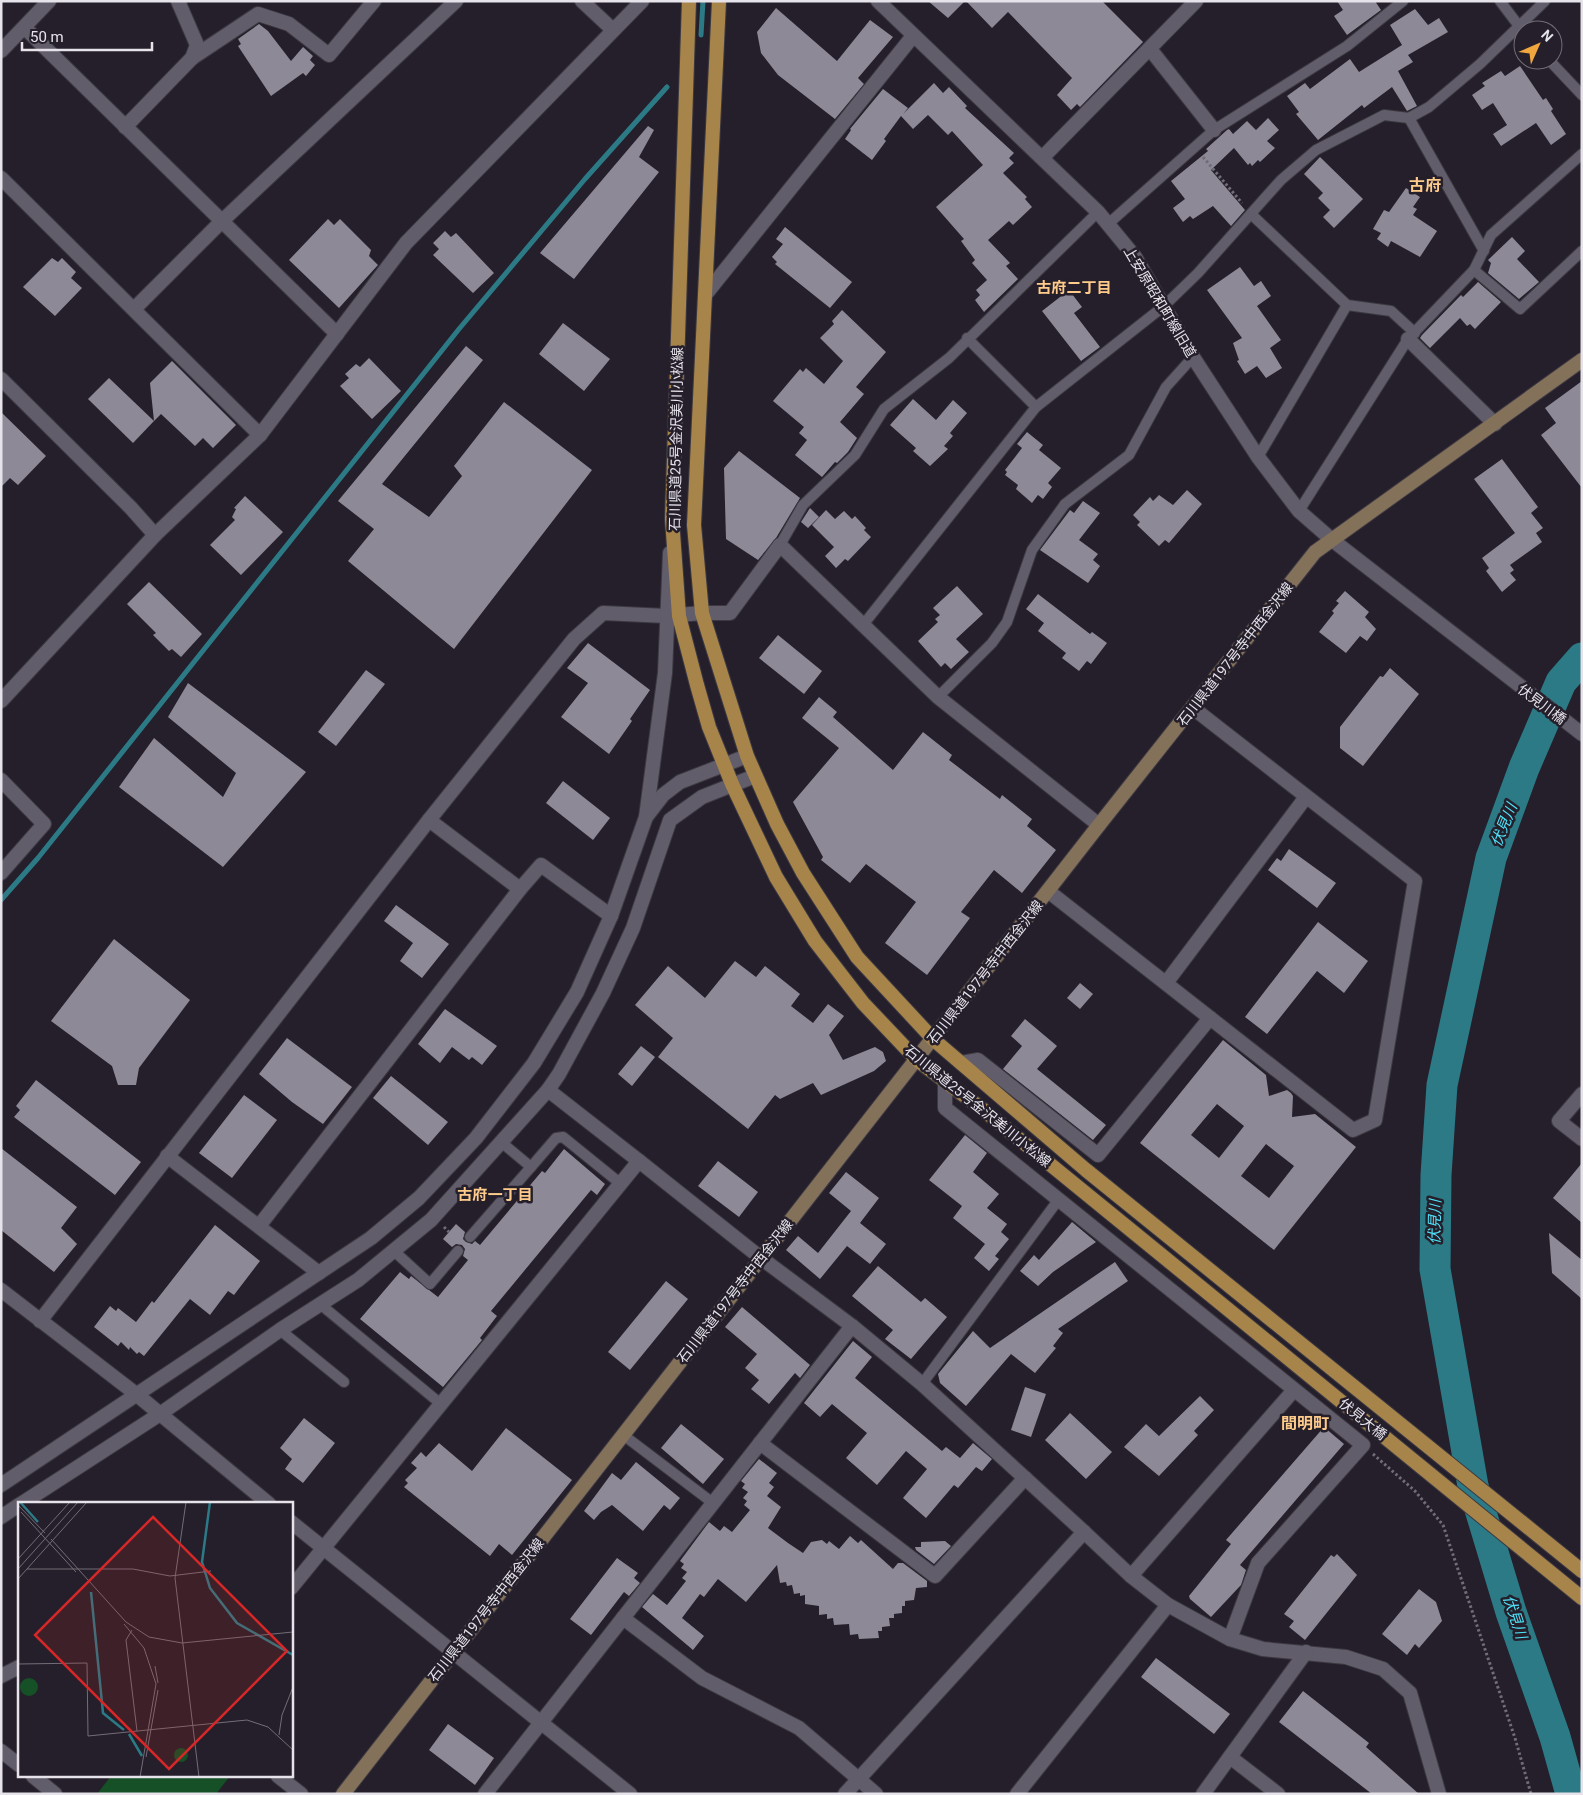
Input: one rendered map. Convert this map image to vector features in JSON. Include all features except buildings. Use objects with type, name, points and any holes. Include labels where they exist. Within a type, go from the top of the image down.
[{"type":"main road","name":"石川県道25号金沢美川小松線","points":[[689,1],[672,519],[672,616],[709,727],[732,784],[776,877],[815,941],[863,1003],[917,1060],[986,1112],[1143,1240]]},
{"type":"main road","name":"石川県道25号金沢美川小松線","points":[[719,1],[694,525],[702,613],[747,756],[803,873],[857,957],[934,1040],[1086,1170],[1156,1226]]},
{"type":"main road","name":"石川県道197号寺中西金沢線","points":[[343,1794],[622,1434],[934,1040],[1099,825],[1315,552],[1582,360]]},
{"type":"main road","name":"伏見大橋","points":[[1156,1226],[1582,1571]]},
{"type":"main road","name":"伏見大橋","points":[[1143,1240],[1582,1598]]},
{"type":"street","points":[[1,51],[49,1]]},
{"type":"street","points":[[178,1],[197,45],[192,58]]},
{"type":"street","points":[[126,127],[192,58],[258,14],[289,24],[329,55],[374,1]]},
{"type":"street","points":[[134,309],[222,221],[456,1]]},
{"type":"street","points":[[582,1],[613,30]]},
{"type":"street","points":[[1,701],[155,535],[260,435],[406,242],[642,1]]},
{"type":"street","name":"上安原昭和町線旧道","points":[[878,1],[1043,157],[1098,212],[1135,257],[1193,357],[1258,457],[1300,511],[1331,539]]},
{"type":"street","points":[[1043,157],[1196,1]]},
{"type":"street","points":[[25,28],[337,334]]},
{"type":"street","points":[[705,295],[914,36]]},
{"type":"street","points":[[1150,48],[1214,130]]},
{"type":"street","points":[[1,178],[260,435]]},
{"type":"street","points":[[1412,336],[1495,424]]},
{"type":"street","points":[[1,379],[131,508],[155,535]]},
{"type":"street","name":"伏見川橋","points":[[1331,539],[1582,734]]},
{"type":"street","points":[[40,1320],[429,820],[574,639],[603,613],[672,616],[730,613],[780,545],[938,697],[1099,825]]},
{"type":"street","points":[[1,1486],[370,1238],[419,1198],[476,1138],[534,1063],[577,992],[611,916],[646,817],[672,616]]},
{"type":"street","points":[[1048,891],[1352,1130],[1375,1120],[1415,881],[1193,708]]},
{"type":"street","points":[[646,817],[663,795],[680,782],[747,756]]},
{"type":"street","points":[[25,1502],[160,1414],[280,1330],[358,1280],[431,1220],[548,1090],[560,1074],[607,985],[633,928],[670,820],[702,796],[755,776]]},
{"type":"street","points":[[1,780],[44,824],[1,873]]},
{"type":"street","points":[[1166,983],[1306,797]]},
{"type":"street","points":[[429,820],[520,890]]},
{"type":"street","points":[[259,1226],[541,865],[611,916]]},
{"type":"street","points":[[961,1064],[978,1060],[1098,1155],[1210,1018]]},
{"type":"street","points":[[945,1082],[946,1108],[1363,1446],[1258,1563],[1230,1639]]},
{"type":"street","points":[[548,1090],[761,1258],[852,1326],[922,1384],[1130,1576],[1168,1605],[1230,1639],[1263,1649],[1346,1657],[1383,1668],[1410,1693],[1439,1794]]},
{"type":"street","points":[[1582,1094],[1559,1121],[1582,1139]]},
{"type":"street","points":[[167,1156],[319,1273]]},
{"type":"street","points":[[292,1587],[640,1161]]},
{"type":"street","points":[[1,1290],[136,1394],[268,1502]]},
{"type":"street","points":[[485,1794],[852,1326]]},
{"type":"street","points":[[1130,1576],[1294,1390]]},
{"type":"street","points":[[760,1443],[935,1576],[1025,1478]]},
{"type":"street","points":[[1,1517],[18,1506]]},
{"type":"street","points":[[292,1523],[630,1794]]},
{"type":"street","points":[[846,1794],[858,1778],[1084,1532]]},
{"type":"street","points":[[1017,1794],[1168,1605]]},
{"type":"street","points":[[623,1618],[702,1678],[799,1728],[876,1794]]},
{"type":"street","points":[[1203,1794],[1306,1652]]},
{"type":"street","points":[[1,1676],[18,1668]]},
{"type":"street","points":[[1,1751],[18,1764]]},
{"type":"street","points":[[1230,1757],[1278,1794]]},
{"type":"street","points":[[35,1778],[55,1794]]},
{"type":"street","points":[[281,1778],[301,1794]]},
{"type":"lane","points":[[1108,224],[1214,130],[1347,46],[1403,1]]},
{"type":"lane","points":[[1500,1],[1514,20]]},
{"type":"lane","points":[[1529,20],[1545,1]]},
{"type":"lane","points":[[863,625],[1036,407],[1164,306],[1198,272],[1281,180],[1316,150],[1384,115],[1409,118],[1429,107],[1513,36]]},
{"type":"lane","points":[[1558,70],[1582,95]]},
{"type":"lane","points":[[1409,118],[1484,251]]},
{"type":"lane","points":[[1300,511],[1412,336],[1474,270],[1491,235],[1582,154]]},
{"type":"lane","points":[[780,545],[803,505],[856,455],[884,409],[949,358],[967,338],[1098,212]]},
{"type":"lane","points":[[1251,214],[1347,305],[1391,311],[1412,336]]},
{"type":"lane","points":[[1474,270],[1520,309],[1582,251]]},
{"type":"lane","points":[[1258,457],[1347,305]]},
{"type":"lane","points":[[967,338],[1036,407]]},
{"type":"lane","points":[[938,697],[992,643],[1007,622],[1032,550],[1065,504],[1129,456],[1166,387],[1193,357]]},
{"type":"lane","points":[[470,1237],[556,1138],[563,1137],[621,1184]]},
{"type":"lane","points":[[501,1142],[531,1167]]},
{"type":"lane","points":[[922,1384],[1059,1199]]},
{"type":"lane","points":[[394,1251],[430,1284],[458,1251]]},
{"type":"lane","points":[[320,1304],[441,1404]]},
{"type":"lane","points":[[280,1330],[344,1382]]},
{"type":"lane","points":[[622,1434],[713,1503]]},
{"type":"path","points":[[1194,147],[1251,214]]},
{"type":"path","points":[[444,1227],[449,1232]]},
{"type":"path","points":[[1363,1446],[1415,1491],[1443,1525],[1531,1794]]},
{"type":"green space","points":[[109,1778],[228,1778],[216,1794],[97,1794]]},
{"type":"waterway","points":[[701,35],[703,1]]},
{"type":"waterway","points":[[1,900],[38,858],[459,329],[585,179],[667,87]]},
{"type":"waterway","name":"伏見川","points":[[1571,1794],[1555,1737],[1511,1612],[1473,1486],[1435,1269],[1436,1175],[1442,1085],[1491,858],[1524,768],[1561,682],[1582,658]]},
{"type":"district","name":"古府","points":[[1425,185]]},
{"type":"district","name":"古府二丁目","points":[[1074,288]]},
{"type":"district","name":"古府一丁目","points":[[495,1195]]},
{"type":"district","name":"間明町","points":[[1305,1423]]}]
